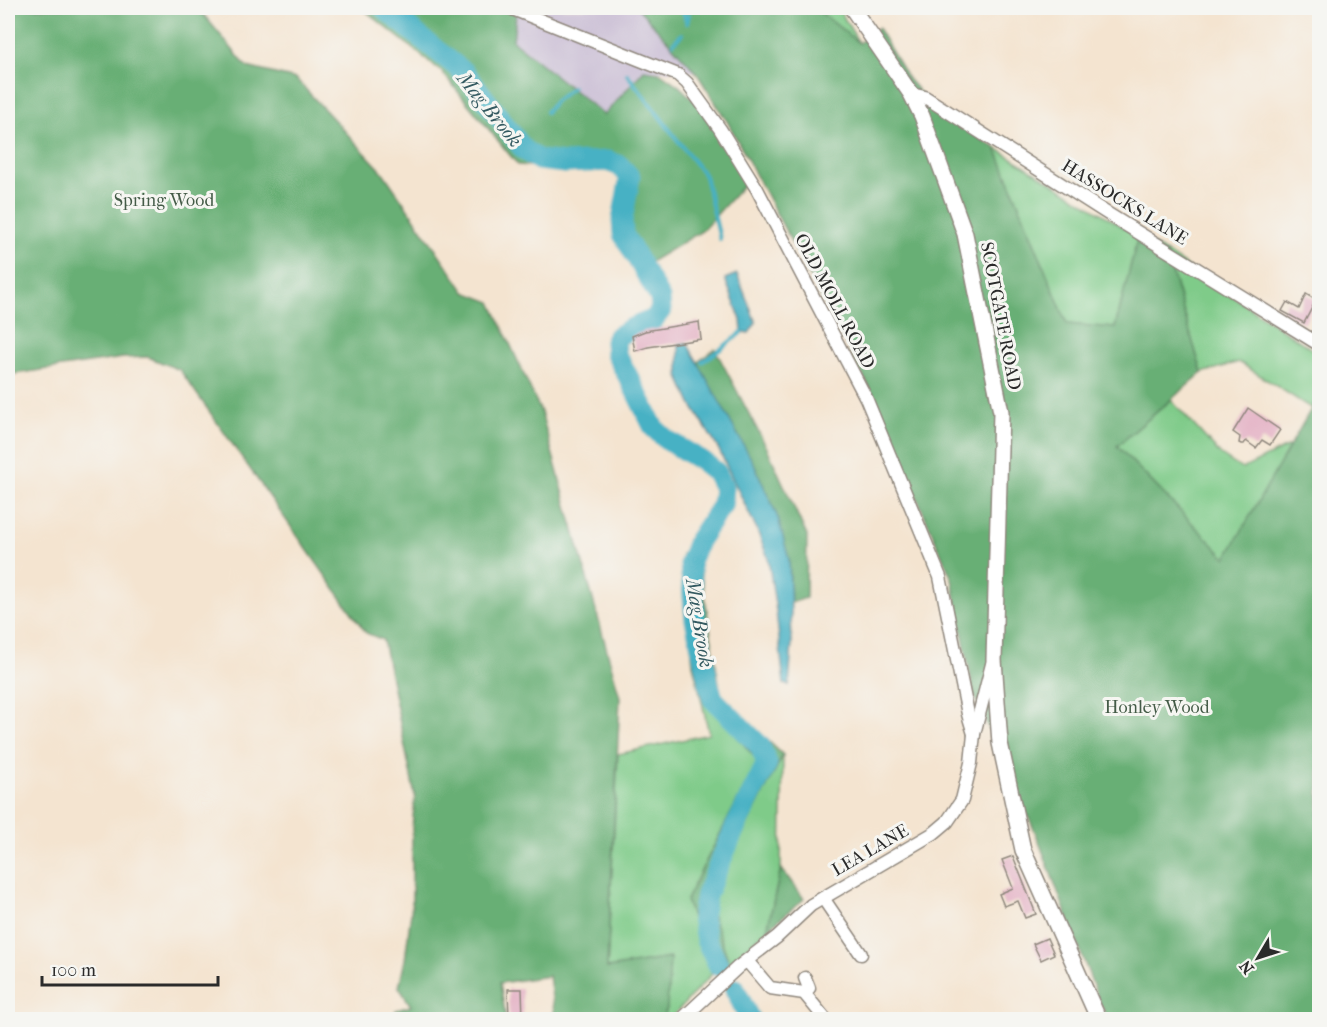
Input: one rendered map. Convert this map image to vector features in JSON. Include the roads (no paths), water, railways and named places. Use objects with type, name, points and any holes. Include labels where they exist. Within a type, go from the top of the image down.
[{"type":"street","name":"OLD MOLL ROAD","points":[[510,8],[678,75],[687,82],[720,129],[756,189],[870,409],[940,577],[974,734]]},
{"type":"street","name":"SCOTGATE ROAD","points":[[852,8],[911,94],[922,116],[965,234],[1001,412],[994,660],[1000,743],[1023,850],[1099,1020]]},
{"type":"street","name":"HASSOCKS LANE","points":[[911,94],[925,97],[1095,206],[1320,345]]},
{"type":"street","name":"LEA LANE","points":[[681,1020],[747,960],[777,937],[810,905],[934,833],[947,822],[962,800],[971,763],[974,734],[994,660]]},
{"type":"street","points":[[823,898],[861,954]]},
{"type":"street","points":[[747,960],[770,988],[804,993],[826,1020]]},
{"type":"street","points":[[804,993],[809,988],[806,978]]},
{"type":"water","points":[[737,274],[756,323],[749,333],[742,332],[741,320],[725,279]]},
{"type":"water","points":[[687,343],[754,464],[778,518],[789,559],[792,642],[789,685],[784,684],[768,558],[718,448],[691,404],[679,377],[679,344]]},
{"type":"waterway","name":"Mag Brook","points":[[384,8],[466,74],[524,150],[539,160],[565,163],[608,161],[620,166],[630,177],[622,220],[623,234],[660,298],[661,310],[654,319],[618,336],[615,342],[616,354],[654,428],[667,440],[716,472],[724,488],[722,505],[698,541],[690,562],[695,619],[713,699],[760,746],[767,763],[734,830],[706,895],[702,917],[706,940],[719,966]]},
{"type":"waterway","points":[[682,8],[687,23]]},
{"type":"waterway","points":[[687,23],[689,14]]},
{"type":"waterway","points":[[673,43],[682,34]]},
{"type":"waterway","points":[[627,74],[705,176],[720,239]]},
{"type":"waterway","points":[[546,112],[555,101],[573,87]]},
{"type":"waterway","points":[[702,362],[742,332]]},
{"type":"waterway","points":[[735,989],[750,1020]]},
{"type":"park label","name":"Spring Wood","points":[[164,200]]},
{"type":"park label","name":"Honley Wood","points":[[1157,707]]}]
